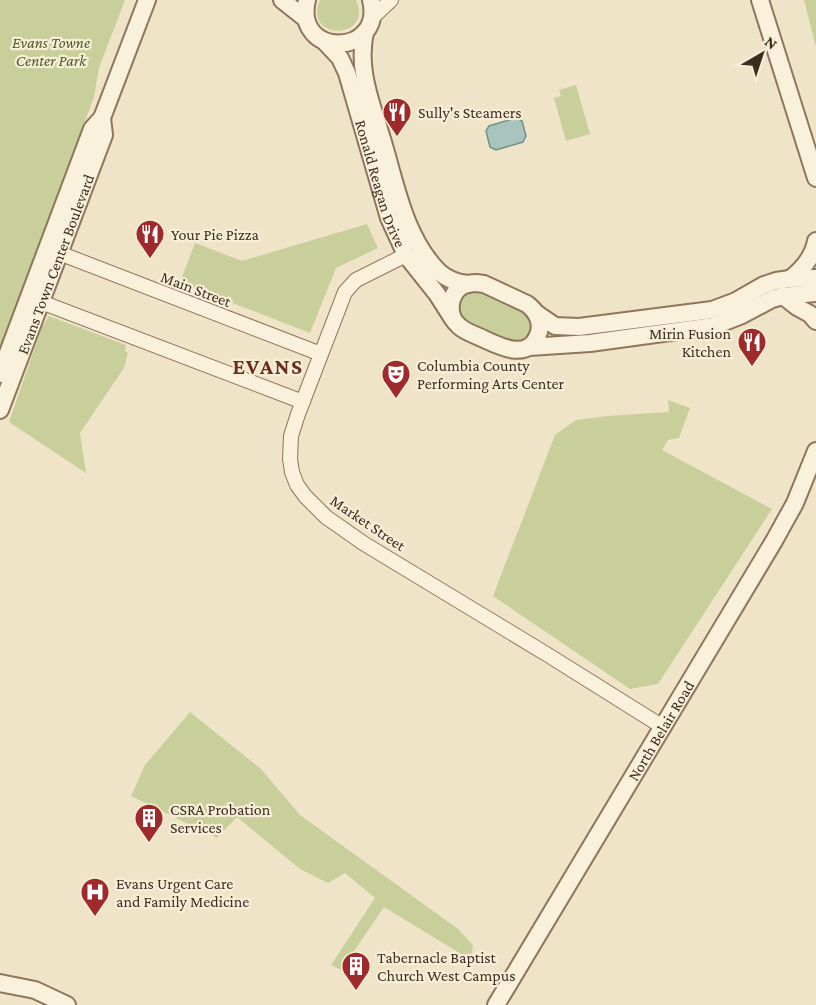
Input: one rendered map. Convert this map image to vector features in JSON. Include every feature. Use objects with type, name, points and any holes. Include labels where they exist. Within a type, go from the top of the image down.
[{"type":"street","name":"Evans Town Center Boulevard","points":[[0,410],[35,299],[53,251],[104,135],[102,118],[147,0]]},
{"type":"street","name":"Ronald Reagan Drive","points":[[282,0],[306,19],[316,36],[340,58],[347,73],[389,218],[406,255],[437,294],[458,326],[465,331],[506,349],[522,350],[529,347],[590,344],[714,326],[783,296],[816,293]]},
{"type":"street","points":[[306,19],[307,0]]},
{"type":"street","name":"Ronald Reagan Drive","points":[[371,0],[373,10],[368,25],[363,60],[366,84],[402,207],[411,229],[424,253],[440,272],[452,281],[484,284],[527,304],[555,326],[571,328],[712,310],[736,301],[764,285],[790,279],[816,278]]},
{"type":"street","points":[[325,42],[342,45],[358,38],[391,0]]},
{"type":"street","points":[[760,0],[816,178]]},
{"type":"street","points":[[790,279],[807,262],[816,241]]},
{"type":"street","name":"Main Street","points":[[53,251],[321,354]]},
{"type":"street","name":"Market Street","points":[[406,255],[356,280],[348,287],[291,436],[290,459],[297,485],[314,506],[363,543],[663,727]]},
{"type":"street","points":[[453,319],[450,313],[453,297],[461,286],[468,284]]},
{"type":"street","points":[[783,296],[810,314],[816,321]]},
{"type":"street","name":"Evans Town Center Boulevard","points":[[0,374],[35,299]]},
{"type":"street","points":[[35,299],[303,402]]},
{"type":"street","points":[[529,347],[534,342],[540,328],[536,313]]},
{"type":"street","points":[[681,314],[682,331]]},
{"type":"street","name":"North Belair Road","points":[[496,1005],[774,541],[795,503],[816,451]]},
{"type":"street","points":[[0,983],[35,990],[67,1005]]},
{"type":"green space","name":"Evans Towne Center Park","points":[[0,0],[125,0],[99,68],[94,97],[0,347]]},
{"type":"green space","points":[[320,0],[356,0],[359,13],[355,23],[348,29],[338,31],[328,29],[321,23],[317,13]]},
{"type":"green space","points":[[804,0],[816,0],[816,47]]},
{"type":"green space","points":[[576,85],[590,134],[566,141],[554,98],[561,96],[559,90]]},
{"type":"green space","points":[[367,224],[378,248],[336,268],[310,333],[186,285],[188,280],[182,277],[195,243],[242,261]]},
{"type":"green space","points":[[467,291],[480,291],[524,310],[532,321],[533,328],[527,339],[518,345],[466,325],[457,314],[458,299]]},
{"type":"green space","points":[[49,316],[126,345],[125,351],[128,353],[124,368],[80,433],[86,473],[9,422],[42,327]]},
{"type":"green space","points":[[668,400],[690,408],[679,438],[668,440],[662,450],[772,509],[658,684],[630,689],[493,596],[555,435],[576,420],[669,412]]},
{"type":"green space","points":[[190,712],[261,769],[300,815],[458,929],[473,945],[471,960],[384,907],[341,970],[331,965],[375,898],[345,873],[328,883],[300,869],[237,817],[217,838],[131,796],[145,765]]},
{"type":"water","points":[[516,118],[522,121],[526,136],[523,142],[496,150],[490,147],[486,131],[489,126]]},
{"type":"place","name":"Sully's Steamers","points":[[397,138]]},
{"type":"place","name":"Your Pie Pizza","points":[[150,260]]},
{"type":"place","name":"Mirin Fusion Kitchen","points":[[752,368]]},
{"type":"place","name":"Columbia County Performing Arts Center","points":[[396,400]]},
{"type":"place","name":"CSRA Probation Services","points":[[149,844]]},
{"type":"place","name":"Evans Urgent Care and Family Medicine","points":[[95,918]]},
{"type":"place","name":"Tabernacle Baptist Church West Campus","points":[[356,992]]},
{"type":"district","name":"EVANS","points":[[268,366]]}]
